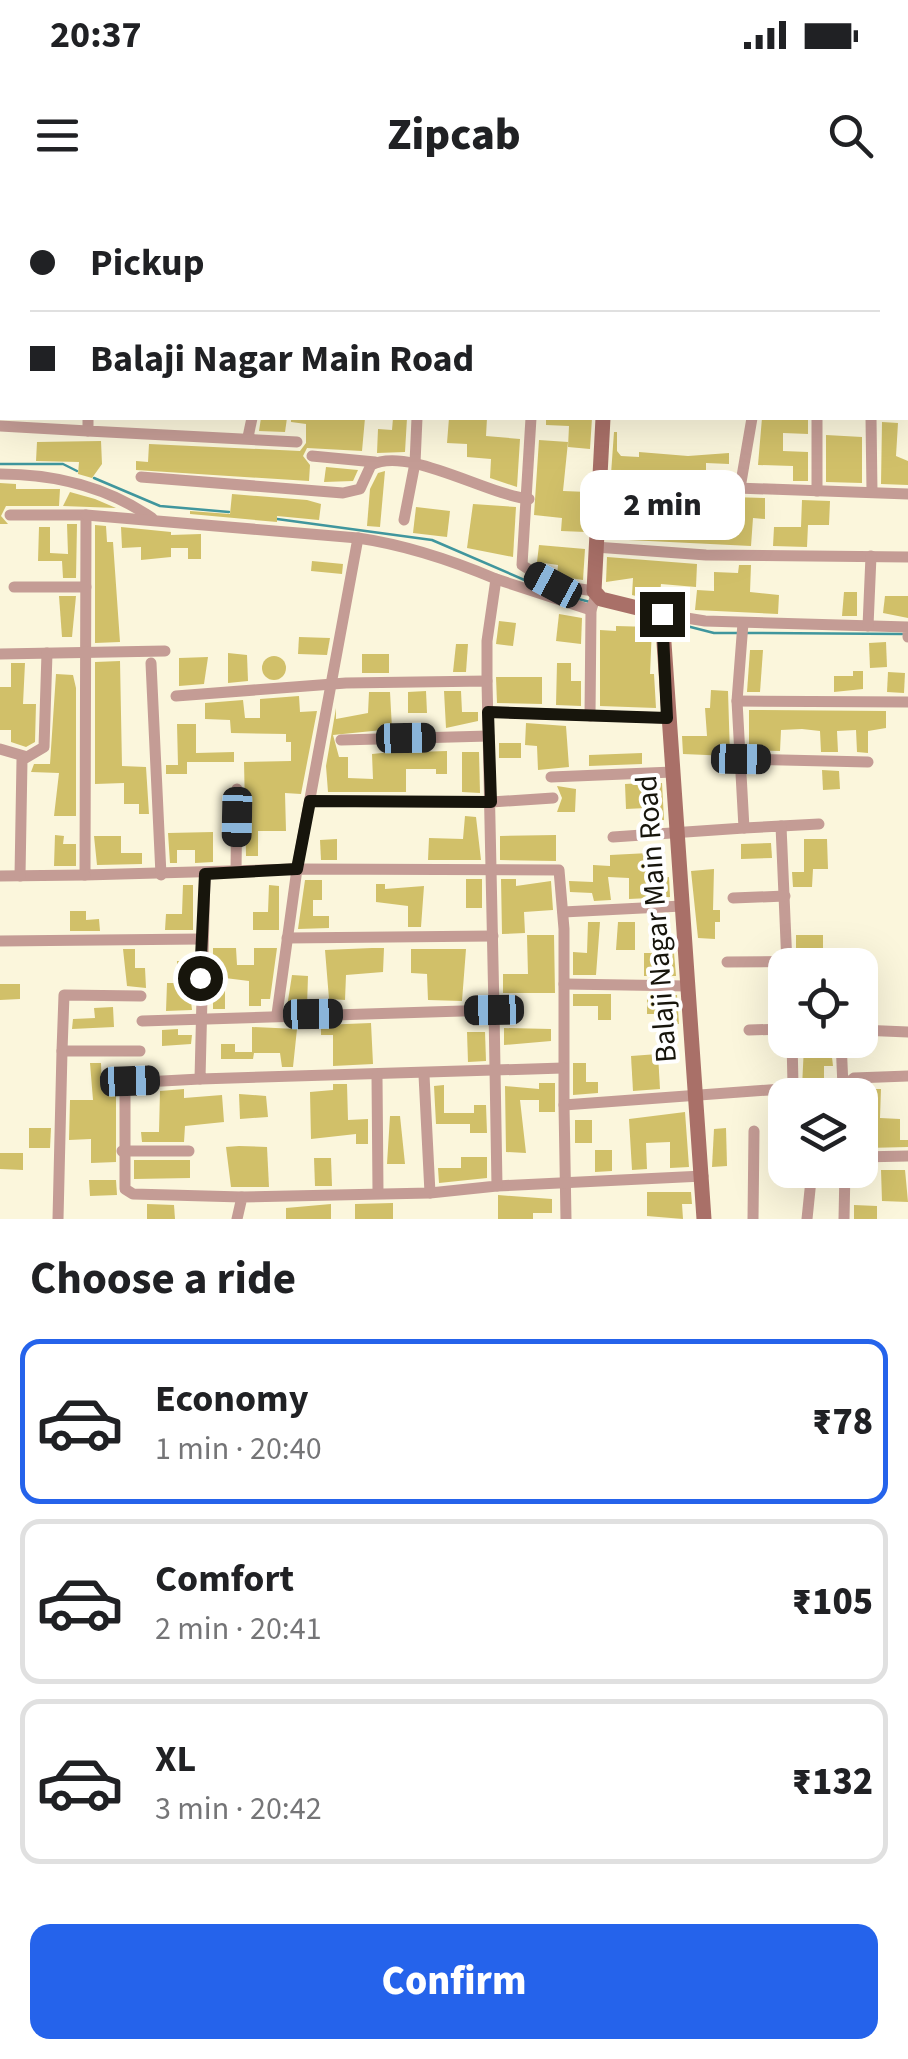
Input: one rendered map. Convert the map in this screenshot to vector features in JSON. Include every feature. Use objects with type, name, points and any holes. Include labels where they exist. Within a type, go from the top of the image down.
[{"type":"main road","points":[[603,420],[594,601],[662,619]]},
{"type":"main road","name":"Balaji Nagar Main Road","points":[[662,619],[704,1219]]},
{"type":"street","points":[[248,438],[252,420]]},
{"type":"street","points":[[404,520],[415,463],[417,420]]},
{"type":"street","points":[[531,420],[522,565],[553,585],[594,601]]},
{"type":"street","points":[[740,488],[752,420]]},
{"type":"street","points":[[817,420],[817,490]]},
{"type":"street","points":[[871,420],[872,492]]},
{"type":"street","points":[[0,426],[88,424],[297,442]]},
{"type":"street","points":[[312,456],[415,463],[496,493],[528,498]]},
{"type":"street","points":[[141,477],[343,493],[360,489],[375,462]]},
{"type":"street","points":[[0,474],[32,474],[86,485],[152,518]]},
{"type":"street","points":[[598,483],[908,494]]},
{"type":"street","points":[[10,515],[152,518],[400,544],[496,579],[594,601]]},
{"type":"street","points":[[85,876],[86,515]]},
{"type":"street","points":[[277,1014],[297,869],[358,538]]},
{"type":"street","points":[[594,547],[706,555],[908,557]]},
{"type":"street","points":[[868,626],[872,556]]},
{"type":"street","points":[[496,579],[487,641],[498,1186]]},
{"type":"street","points":[[14,587],[86,587]]},
{"type":"street","points":[[590,716],[594,601]]},
{"type":"street","points":[[662,619],[743,629],[868,626],[908,633]]},
{"type":"street","points":[[743,629],[737,701],[744,828]]},
{"type":"street","points":[[0,654],[165,651]]},
{"type":"street","points":[[0,749],[24,756],[44,748],[47,653]]},
{"type":"street","points":[[150,663],[161,875]]},
{"type":"street","points":[[176,696],[330,684],[488,682]]},
{"type":"street","points":[[737,701],[908,702]]},
{"type":"street","points":[[488,712],[667,718]]},
{"type":"street","points":[[342,740],[489,736]]},
{"type":"street","points":[[20,876],[24,756]]},
{"type":"street","points":[[741,759],[868,762]]},
{"type":"street","points":[[551,777],[672,772]]},
{"type":"street","points":[[236,872],[237,789]]},
{"type":"street","points":[[310,801],[491,802],[553,798]]},
{"type":"street","points":[[613,837],[819,824]]},
{"type":"street","points":[[781,826],[786,948]]},
{"type":"street","points":[[0,876],[297,869],[559,870],[563,912],[566,1219]]},
{"type":"street","points":[[200,1079],[205,874]]},
{"type":"street","points":[[734,898],[784,896]]},
{"type":"street","points":[[563,912],[682,906]]},
{"type":"street","points":[[287,938],[493,936]]},
{"type":"street","points":[[0,942],[201,939]]},
{"type":"street","points":[[727,962],[768,963]]},
{"type":"street","points":[[564,984],[687,986]]},
{"type":"street","points":[[58,1219],[65,994],[141,996]]},
{"type":"street","points":[[142,1022],[277,1014],[494,1010]]},
{"type":"street","points":[[748,1030],[768,1029]]},
{"type":"street","points":[[878,1031],[908,1032]]},
{"type":"street","points":[[62,1051],[140,1052]]},
{"type":"street","points":[[563,1068],[124,1083],[122,1182],[133,1194],[242,1197],[430,1193],[703,1176]]},
{"type":"street","points":[[424,1075],[430,1193]]},
{"type":"street","points":[[377,1076],[378,1192]]},
{"type":"street","points":[[854,1078],[908,1076]]},
{"type":"street","points":[[564,1105],[768,1091]]},
{"type":"street","points":[[754,1132],[754,1219]]},
{"type":"street","points":[[122,1150],[189,1150]]},
{"type":"street","points":[[878,1157],[908,1156]]},
{"type":"street","points":[[807,1219],[810,1188]]},
{"type":"street","points":[[844,1219],[845,1188]]},
{"type":"street","points":[[237,1219],[242,1197]]},
{"type":"building","points":[[261,420],[287,420],[285,432],[259,431]]},
{"type":"building","points":[[365,420],[362,451],[307,448],[303,456],[310,465],[309,481],[136,470],[136,461],[148,462],[149,444],[300,451],[306,443],[306,424],[291,422]]},
{"type":"building","points":[[393,420],[407,420],[405,452],[377,453],[378,429],[392,430]]},
{"type":"building","points":[[449,420],[487,420],[486,436],[520,439],[517,487],[490,478],[491,459],[467,457],[467,444],[447,443]]},
{"type":"building","points":[[546,420],[592,420],[590,449],[568,447],[569,426],[546,425]]},
{"type":"building","points":[[762,420],[808,420],[808,434],[783,433],[783,451],[808,452],[808,481],[793,481],[793,466],[758,465]]},
{"type":"building","points":[[882,422],[898,423],[896,456],[908,461],[908,485],[881,484]]},
{"type":"building","points":[[614,432],[621,456],[639,457],[639,452],[688,456],[729,453],[729,464],[706,463],[706,477],[611,474]]},
{"type":"building","points":[[826,435],[862,437],[862,483],[826,482]]},
{"type":"building","points":[[539,440],[568,442],[563,491],[588,492],[586,532],[561,531],[562,518],[534,515]]},
{"type":"building","points":[[101,441],[102,464],[92,478],[78,474],[79,462],[36,461],[37,442]]},
{"type":"building","points":[[326,467],[358,470],[353,481],[324,482]]},
{"type":"building","points":[[385,471],[380,527],[367,526],[370,489],[378,473]]},
{"type":"building","points":[[0,483],[16,484],[16,489],[60,489],[59,506],[6,506],[1,516],[8,524],[0,524]]},
{"type":"building","points":[[70,492],[95,499],[116,508],[63,506]]},
{"type":"building","points":[[610,493],[620,493],[623,519],[663,521],[664,495],[765,498],[765,519],[753,518],[751,546],[608,539]]},
{"type":"building","points":[[232,494],[321,504],[319,520],[277,516],[277,522],[190,514],[230,514]]},
{"type":"building","points":[[802,500],[830,501],[829,525],[808,525],[807,547],[773,546],[774,527],[801,527]]},
{"type":"building","points":[[473,504],[516,507],[513,557],[467,548]]},
{"type":"building","points":[[416,507],[450,511],[447,537],[413,533]]},
{"type":"building","points":[[67,524],[77,524],[76,578],[63,578],[62,561],[38,561],[39,527],[50,527],[50,553],[68,554]]},
{"type":"building","points":[[95,525],[106,526],[107,542],[113,542],[120,642],[95,643]]},
{"type":"building","points":[[121,527],[171,535],[201,534],[201,559],[188,559],[188,548],[171,548],[171,557],[141,560],[141,547],[122,548]]},
{"type":"building","points":[[539,545],[585,549],[583,580],[557,576],[558,565],[537,562]]},
{"type":"building","points":[[607,557],[697,564],[696,587],[661,584],[659,602],[632,595],[633,578],[606,582]]},
{"type":"building","points":[[312,561],[343,564],[342,574],[311,571]]},
{"type":"building","points":[[739,565],[751,565],[750,592],[779,595],[778,614],[695,610],[697,590],[714,591],[714,572],[738,573]]},
{"type":"building","points":[[844,592],[857,592],[857,616],[842,616]]},
{"type":"building","points":[[59,596],[76,596],[72,637],[62,637]]},
{"type":"building","points":[[885,596],[908,596],[908,618],[883,613]]},
{"type":"building","points":[[559,614],[582,618],[581,644],[556,641]]},
{"type":"building","points":[[499,621],[516,623],[513,646],[496,644]]},
{"type":"building","points":[[616,626],[652,627],[650,674],[654,674],[656,708],[600,706],[600,630],[616,631]]},
{"type":"building","points":[[299,637],[330,638],[327,655],[298,654]]},
{"type":"building","points":[[886,642],[887,667],[870,668],[869,643]]},
{"type":"building","points":[[456,644],[468,644],[466,672],[453,672]]},
{"type":"building","points":[[750,650],[763,650],[760,692],[747,692]]},
{"type":"building","points":[[228,653],[247,655],[248,681],[228,683]]},
{"type":"building","points":[[362,654],[389,654],[389,673],[362,673]]},
{"type":"building","points":[[274,656],[286,668],[274,680],[262,668]]},
{"type":"building","points":[[208,657],[204,684],[179,686],[179,658]]},
{"type":"building","points":[[120,661],[122,766],[146,767],[149,814],[139,814],[139,804],[124,804],[124,783],[95,784],[95,662]]},
{"type":"building","points":[[11,663],[25,663],[23,704],[36,704],[35,742],[26,747],[11,742],[11,730],[0,730],[0,687],[11,687]]},
{"type":"building","points":[[557,663],[571,663],[571,681],[581,681],[581,706],[556,705]]},
{"type":"building","points":[[853,671],[863,671],[863,689],[834,692],[834,676],[853,676]]},
{"type":"building","points":[[888,672],[905,673],[904,693],[887,692]]},
{"type":"building","points":[[56,674],[73,675],[76,688],[76,816],[54,816],[59,773],[31,772],[34,764],[50,764]]},
{"type":"building","points":[[496,677],[542,677],[542,704],[497,703]]},
{"type":"building","points":[[711,690],[728,691],[730,756],[683,754],[682,736],[707,736],[705,708],[710,708]]},
{"type":"building","points":[[426,691],[427,713],[408,713],[408,692]]},
{"type":"building","points":[[444,691],[461,691],[462,712],[478,712],[478,721],[446,728]]},
{"type":"building","points":[[369,692],[390,692],[392,729],[333,735],[339,757],[348,757],[348,778],[373,779],[372,754],[382,753],[447,751],[447,774],[436,774],[436,769],[406,769],[406,792],[328,792],[326,766],[336,708],[336,719],[368,713]]},
{"type":"building","points":[[299,696],[300,712],[317,711],[301,794],[285,793],[286,831],[258,831],[258,856],[246,856],[244,762],[291,761],[291,742],[286,742],[286,734],[231,733],[230,720],[205,719],[205,703],[243,700],[245,718],[260,718],[260,699]]},
{"type":"building","points":[[749,710],[886,711],[886,728],[868,731],[868,753],[857,752],[856,730],[837,731],[838,752],[821,752],[820,731],[802,729],[781,730],[780,751],[749,750]]},
{"type":"building","points":[[526,723],[566,726],[569,767],[538,770],[537,746],[525,745]]},
{"type":"building","points":[[177,724],[196,724],[196,753],[234,752],[234,762],[187,762],[187,774],[166,774],[166,765],[178,765]]},
{"type":"building","points":[[499,743],[521,743],[521,758],[499,758]]},
{"type":"building","points":[[462,752],[479,752],[480,793],[462,792]]},
{"type":"building","points":[[642,753],[642,764],[589,766],[589,755]]},
{"type":"building","points":[[822,770],[839,771],[840,789],[823,790]]},
{"type":"building","points":[[662,783],[664,820],[646,821],[646,808],[626,809],[625,784]]},
{"type":"building","points":[[557,786],[576,789],[575,812],[557,812],[562,798]]},
{"type":"building","points":[[465,816],[476,817],[481,860],[428,860],[429,838],[463,839]]},
{"type":"building","points":[[213,832],[213,862],[195,863],[195,850],[177,850],[177,863],[170,863],[168,833]]},
{"type":"building","points":[[55,835],[64,836],[63,844],[76,844],[76,866],[54,866]]},
{"type":"building","points":[[556,835],[556,861],[500,860],[500,836]]},
{"type":"building","points":[[94,836],[121,836],[121,853],[142,853],[142,864],[97,865]]},
{"type":"building","points":[[337,839],[337,860],[321,860],[320,840]]},
{"type":"building","points":[[804,839],[827,839],[828,869],[813,869],[812,887],[793,887],[792,872],[804,872]]},
{"type":"building","points":[[771,843],[772,858],[741,859],[741,844]]},
{"type":"building","points":[[610,855],[662,856],[661,878],[669,877],[670,897],[629,899],[629,878],[608,877],[611,900],[594,901],[592,893],[570,892],[569,881],[593,882],[593,865],[610,866]]},
{"type":"building","points":[[714,869],[713,910],[720,910],[720,922],[715,922],[715,939],[698,938],[691,871]]},
{"type":"building","points":[[466,879],[482,879],[482,908],[466,908]]},
{"type":"building","points":[[501,879],[516,879],[516,886],[551,881],[553,910],[524,912],[525,933],[502,934]]},
{"type":"building","points":[[305,880],[322,880],[322,900],[313,900],[313,916],[329,916],[329,928],[298,929]]},
{"type":"building","points":[[376,884],[385,884],[385,889],[424,886],[421,927],[408,927],[408,906],[376,902]]},
{"type":"building","points":[[183,885],[193,885],[193,930],[165,930],[166,914],[182,914]]},
{"type":"building","points":[[269,885],[279,886],[279,930],[253,930],[253,912],[268,912]]},
{"type":"building","points":[[70,911],[86,911],[86,920],[99,919],[100,931],[70,931]]},
{"type":"building","points":[[588,922],[600,922],[596,975],[573,975],[573,952],[587,953]]},
{"type":"building","points":[[618,922],[635,922],[635,950],[616,950]]},
{"type":"building","points":[[527,935],[554,935],[555,993],[503,993],[503,974],[528,974]]},
{"type":"building","points":[[796,935],[823,935],[823,948],[796,948]]},
{"type":"building","points":[[213,948],[236,948],[237,965],[254,965],[254,948],[277,948],[270,999],[261,999],[261,1006],[249,1006],[249,981],[225,978],[225,1009],[213,1009]]},
{"type":"building","points":[[384,948],[383,972],[346,975],[345,1000],[329,999],[325,950]]},
{"type":"building","points":[[123,949],[135,949],[135,968],[145,968],[146,988],[127,986]]},
{"type":"building","points":[[411,949],[466,949],[462,1001],[428,1000],[427,974],[411,973]]},
{"type":"building","points":[[644,953],[674,953],[676,976],[644,976]]},
{"type":"building","points":[[177,961],[193,962],[193,974],[188,974],[192,1010],[166,1011],[167,983],[177,983]]},
{"type":"building","points":[[292,975],[308,976],[307,1006],[287,1007]]},
{"type":"building","points":[[0,984],[20,984],[20,999],[0,1000]]},
{"type":"building","points":[[573,994],[611,994],[611,1020],[598,1020],[598,1006],[573,1006]]},
{"type":"building","points":[[647,995],[677,995],[679,1024],[666,1024],[666,1014],[647,1014]]},
{"type":"building","points":[[113,1007],[114,1027],[72,1029],[73,1019],[95,1018],[94,1008]]},
{"type":"building","points":[[371,1023],[373,1064],[333,1066],[333,1035],[321,1035],[321,1025]]},
{"type":"building","points":[[252,1027],[297,1029],[293,1067],[282,1067],[280,1053],[254,1053],[253,1059],[221,1059],[221,1044],[235,1044],[235,1052],[252,1052]]},
{"type":"building","points":[[504,1028],[551,1029],[551,1041],[504,1045]]},
{"type":"building","points":[[178,1029],[178,1035],[192,1035],[191,1044],[162,1046],[162,1030]]},
{"type":"building","points":[[467,1032],[485,1032],[486,1061],[468,1062]]},
{"type":"building","points":[[658,1054],[660,1089],[633,1091],[631,1056]]},
{"type":"building","points":[[803,1058],[832,1058],[833,1066],[824,1066],[824,1078],[802,1078]]},
{"type":"building","points":[[90,1063],[101,1063],[102,1090],[116,1090],[116,1162],[91,1163],[91,1139],[69,1140],[70,1100],[93,1100]]},
{"type":"building","points":[[573,1063],[586,1063],[586,1082],[598,1082],[598,1093],[573,1095]]},
{"type":"building","points":[[539,1083],[555,1083],[555,1112],[539,1112],[539,1100],[520,1100],[526,1153],[506,1152],[505,1086],[539,1089]]},
{"type":"building","points":[[333,1084],[347,1084],[348,1120],[368,1119],[368,1144],[356,1144],[356,1134],[311,1139],[310,1092],[333,1090]]},
{"type":"building","points":[[444,1085],[444,1113],[474,1113],[474,1105],[486,1105],[487,1133],[470,1133],[470,1124],[436,1124],[434,1086]]},
{"type":"building","points":[[184,1089],[184,1098],[222,1095],[224,1122],[185,1126],[184,1142],[142,1142],[141,1132],[159,1132],[160,1091]]},
{"type":"building","points":[[878,1089],[880,1118],[900,1119],[900,1140],[908,1140],[908,1147],[878,1148]]},
{"type":"building","points":[[239,1094],[266,1096],[268,1117],[240,1119]]},
{"type":"building","points":[[685,1112],[689,1167],[670,1168],[670,1142],[646,1143],[647,1169],[632,1170],[629,1119]]},
{"type":"building","points":[[390,1116],[400,1116],[405,1164],[387,1164]]},
{"type":"building","points":[[575,1120],[592,1120],[592,1143],[575,1143]]},
{"type":"building","points":[[29,1128],[51,1128],[50,1148],[29,1148]]},
{"type":"building","points":[[726,1128],[727,1166],[712,1167],[714,1129]]},
{"type":"building","points":[[226,1147],[267,1147],[269,1187],[231,1187]]},
{"type":"building","points":[[595,1150],[612,1150],[612,1171],[595,1172]]},
{"type":"building","points":[[0,1153],[23,1153],[23,1170],[0,1169]]},
{"type":"building","points":[[461,1157],[487,1157],[487,1178],[439,1183],[438,1168],[461,1168]]},
{"type":"building","points":[[314,1158],[331,1158],[332,1186],[315,1186]]},
{"type":"building","points":[[134,1160],[190,1160],[190,1178],[134,1179]]},
{"type":"building","points":[[881,1170],[905,1170],[908,1202],[882,1201]]},
{"type":"building","points":[[89,1180],[116,1180],[117,1195],[90,1196]]},
{"type":"building","points":[[647,1192],[691,1192],[692,1204],[682,1204],[683,1219],[647,1216]]},
{"type":"building","points":[[498,1195],[552,1199],[552,1213],[533,1213],[533,1219],[498,1219]]},
{"type":"building","points":[[393,1203],[393,1219],[355,1219],[355,1204]]},
{"type":"building","points":[[147,1204],[174,1205],[175,1219],[147,1219]]},
{"type":"building","points":[[331,1204],[331,1219],[286,1219],[286,1208]]},
{"type":"building","points":[[854,1205],[877,1206],[877,1219],[854,1219]]},
{"type":"waterway","points":[[0,464],[63,464],[77,471]]},
{"type":"waterway","points":[[94,478],[160,506],[229,512]]},
{"type":"waterway","points":[[277,519],[432,540],[543,588]]},
{"type":"waterway","points":[[559,594],[590,602]]},
{"type":"waterway","points":[[671,622],[714,633],[737,633]]},
{"type":"waterway","points":[[745,633],[902,634]]},
{"type":"route","points":[[200,978],[205,874],[297,869],[310,801],[491,802],[488,712],[667,718],[662,614]]}]
